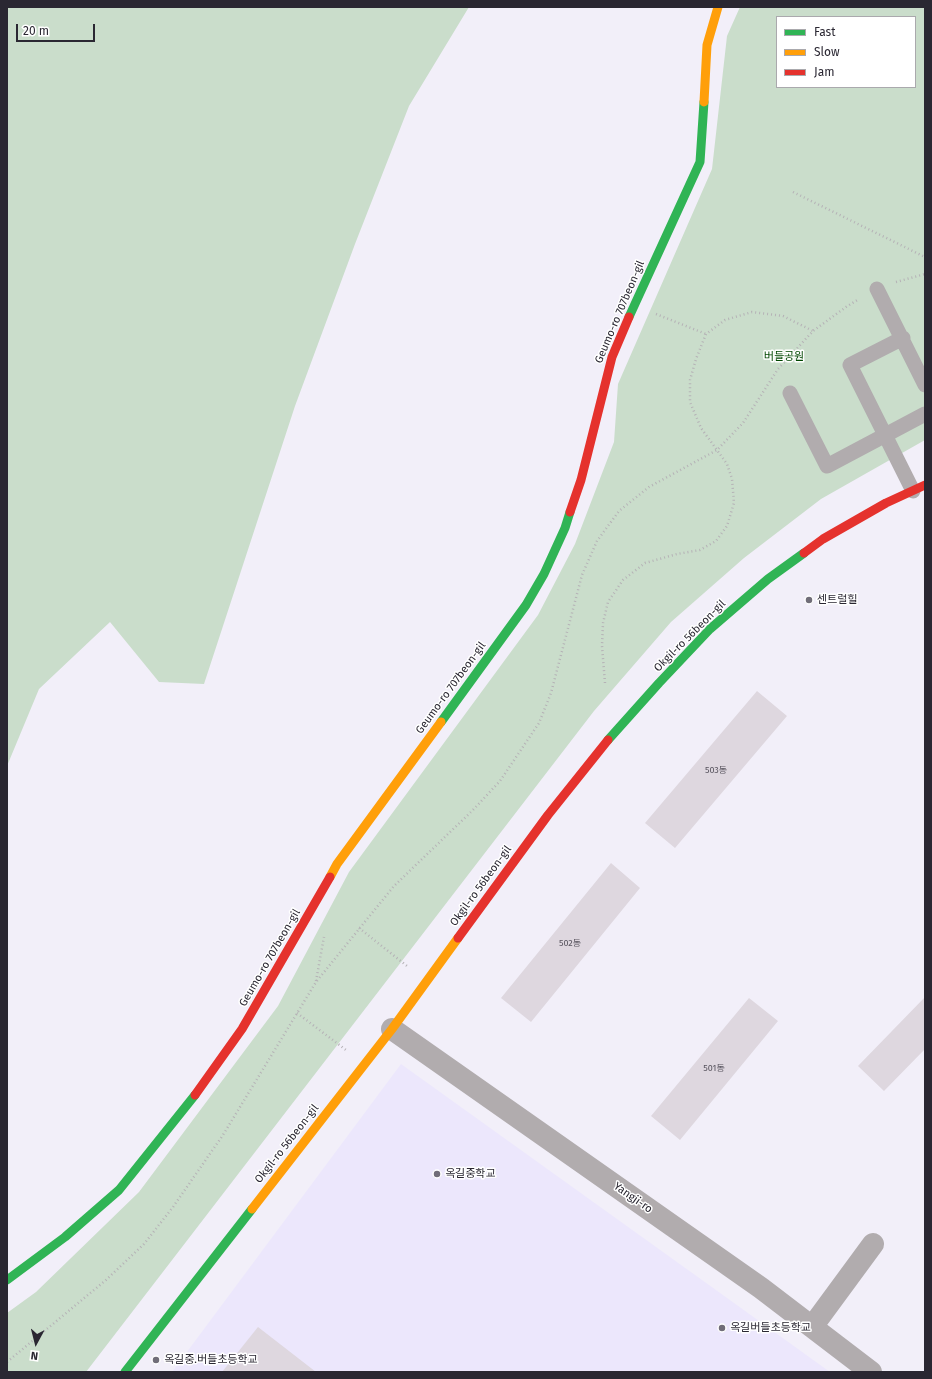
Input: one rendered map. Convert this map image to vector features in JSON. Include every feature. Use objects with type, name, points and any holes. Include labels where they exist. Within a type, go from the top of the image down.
[{"type":"street","name":"Geumo-ro 707beon-gil","points":[[7,1280],[71,1232],[119,1190],[202,1086],[242,1029],[338,864],[526,605],[544,574],[565,528],[581,480],[612,358],[634,305],[700,162],[707,45],[718,7]]},
{"type":"street","name":"Okgil-ro 56beon-gil","points":[[125,1372],[392,1029],[553,808],[611,737],[659,683],[710,629],[762,584],[823,539],[886,503],[919,488]]},
{"type":"street","name":"Yangji-ro","points":[[392,1029],[761,1288],[871,1372]]},
{"type":"street","points":[[812,1327],[873,1244]]},
{"type":"lane","points":[[877,289],[925,385]]},
{"type":"lane","points":[[902,338],[850,365],[886,435],[919,488]]},
{"type":"lane","points":[[790,392],[827,466],[925,414]]},
{"type":"path","points":[[793,192],[925,256]]},
{"type":"path","points":[[7,1362],[106,1280],[144,1244],[173,1207],[223,1135],[316,982],[394,886],[473,810],[500,781],[539,722],[551,693],[582,575],[597,541],[619,511],[649,487],[717,450],[743,423],[778,369],[813,331],[846,307],[877,289],[925,274]]},
{"type":"path","points":[[634,305],[706,334]]},
{"type":"path","points":[[605,683],[602,646],[603,623],[608,602],[623,580],[645,563],[677,554],[700,550],[716,542],[727,526],[734,503],[732,479],[727,464],[701,428],[690,402],[690,380],[696,359],[706,334],[724,320],[752,312],[783,316],[813,331]]},
{"type":"path","points":[[359,928],[427,981]]},
{"type":"path","points":[[297,1013],[364,1064]]},
{"type":"shaded area","name":"옥길중학교","points":[[401,1064],[709,1285],[830,1372],[172,1372]]},
{"type":"green space","points":[[7,7],[469,7],[409,106],[355,244],[295,406],[204,684],[159,682],[110,622],[39,689],[7,766]]},
{"type":"green space","name":"버들공원","points":[[740,7],[925,7],[925,440],[821,499],[744,558],[671,622],[594,711],[86,1372],[7,1372],[7,1313],[36,1292],[139,1192],[278,1006],[349,872],[538,615],[575,544],[614,442],[618,384],[712,169],[727,36]]},
{"type":"building","points":[[757,691],[787,716],[675,848],[645,823]]},
{"type":"building","points":[[611,863],[640,888],[531,1022],[501,998]]},
{"type":"building","points":[[925,997],[925,1049],[884,1091],[858,1066]]},
{"type":"building","points":[[749,998],[778,1021],[680,1140],[651,1116]]},
{"type":"building","points":[[258,1327],[316,1372],[222,1372]]},
{"type":"traffic: fast","points":[[629,317],[700,162],[704,102]]},
{"type":"traffic: fast","points":[[441,722],[526,605],[544,574],[565,528],[570,512]]},
{"type":"traffic: fast","points":[[608,740],[710,629],[768,579],[804,553]]},
{"type":"traffic: fast","points":[[7,1280],[65,1237],[119,1190],[195,1095]]},
{"type":"traffic: fast","points":[[125,1372],[252,1209]]},
{"type":"traffic: slow","points":[[704,102],[707,45],[718,7]]},
{"type":"traffic: slow","points":[[330,877],[337,864],[441,722]]},
{"type":"traffic: slow","points":[[252,1209],[392,1029],[458,938]]},
{"type":"traffic: jam","points":[[570,512],[581,480],[612,357],[629,317]]},
{"type":"traffic: jam","points":[[804,553],[823,539],[886,503],[925,485]]},
{"type":"traffic: jam","points":[[458,938],[548,815],[608,740]]},
{"type":"traffic: jam","points":[[195,1095],[242,1029],[330,877]]},
{"type":"place","name":"센트럴힐","points":[[809,600]]},
{"type":"place","name":"옥길중학교","points":[[437,1174]]},
{"type":"place","name":"옥길버들초등학교","points":[[722,1328]]},
{"type":"place","name":"옥길중.버들초등학교","points":[[156,1360]]}]
